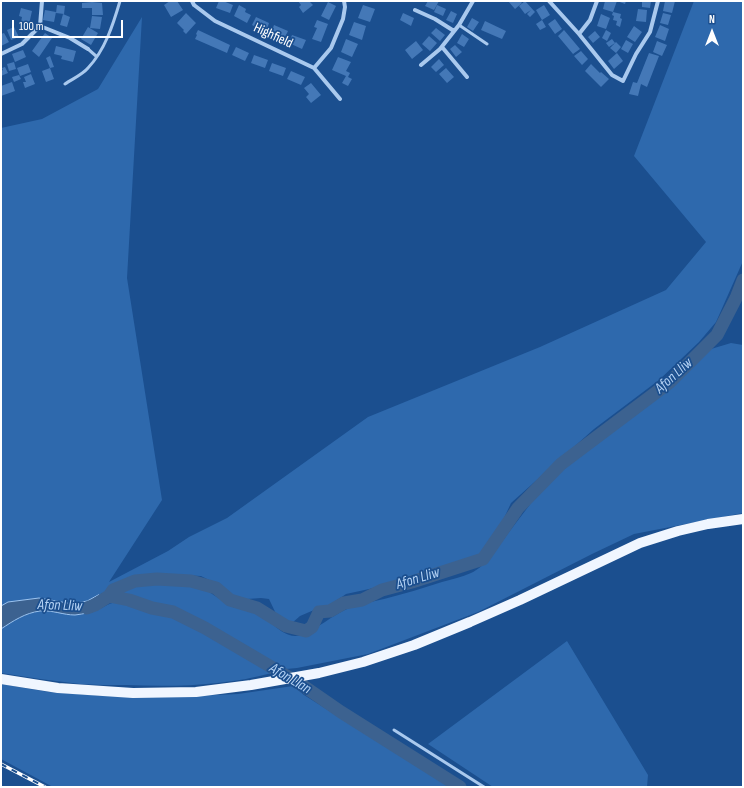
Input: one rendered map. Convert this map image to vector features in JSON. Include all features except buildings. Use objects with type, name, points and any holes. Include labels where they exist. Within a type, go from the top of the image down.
[{"type":"main road","points":[[1,679],[58,688],[133,693],[196,692],[251,686],[319,673],[363,662],[414,645],[520,600],[640,543],[678,531],[708,524],[743,519]]},
{"type":"street","points":[[1,54],[22,44],[40,26],[42,1]]},
{"type":"street","name":"Highfield","points":[[192,1],[194,5],[214,21],[314,68],[340,99]]},
{"type":"street","points":[[314,68],[331,48],[345,12],[344,1]]},
{"type":"street","points":[[421,65],[442,47],[460,25],[473,1]]},
{"type":"street","points":[[549,1],[579,34],[612,75],[623,81],[636,54],[650,32],[658,1]]},
{"type":"street","points":[[579,34],[590,20],[597,1]]},
{"type":"street","points":[[415,10],[435,19],[454,31]]},
{"type":"street","points":[[40,26],[70,38],[88,49]]},
{"type":"street","points":[[442,47],[467,77]]},
{"type":"lane","points":[[65,84],[87,69],[99,52],[112,26],[120,1]]},
{"type":"lane","points":[[460,25],[487,44]]},
{"type":"lane","points":[[88,49],[96,56]]},
{"type":"lane","points":[[394,730],[484,787]]},
{"type":"shaded area","points":[[694,1],[743,1],[743,261],[716,322],[699,342],[659,380],[594,429],[511,503],[493,542],[472,561],[346,594],[327,607],[314,610],[300,616],[292,623],[286,623],[278,618],[269,599],[238,598],[201,576],[182,575],[148,577],[128,581],[87,601],[73,604],[39,598],[8,602],[1,606],[1,128],[42,119],[98,89],[142,17],[127,278],[162,500],[109,582],[168,551],[189,537],[227,518],[368,417],[540,347],[666,290],[706,242],[634,156]]},
{"type":"shaded area","points":[[731,343],[743,345],[743,513],[634,534],[478,612],[368,654],[297,668],[286,669],[170,607],[114,593],[131,585],[143,583],[168,582],[191,584],[204,589],[233,607],[257,613],[284,633],[299,636],[307,633],[349,608],[399,595],[468,574],[486,562],[541,490],[583,452],[650,402],[711,349]]},
{"type":"shaded area","points":[[117,602],[167,614],[187,621],[238,650],[272,673],[236,681],[199,685],[163,686],[80,684],[1,673],[1,629],[7,625],[26,615],[40,611],[55,611],[73,615],[93,612]]},
{"type":"shaded area","points":[[567,641],[648,775],[647,787],[493,787],[428,744]]},
{"type":"shaded area","points":[[1,684],[49,692],[106,696],[171,697],[238,694],[293,686],[304,695],[452,787],[53,787],[1,759]]},
{"type":"water","points":[[99,595],[102,601],[101,608],[95,611],[75,615],[40,611],[19,618],[1,629],[1,606],[8,602],[39,598],[73,604],[87,601]]},
{"type":"waterway","name":"Afon Lliw","points":[[87,608],[109,596],[113,590],[135,581],[157,579],[191,581],[216,588],[230,600],[257,608],[286,626],[306,631],[312,627],[319,612],[330,611],[344,603],[362,600],[382,590],[483,559],[518,508],[561,464],[670,382],[717,335],[736,298],[743,280]]},
{"type":"waterway","name":"Afon Llan","points":[[109,596],[129,600],[152,608],[173,612],[205,628],[302,685],[341,712],[460,787]]},
{"type":"railway","points":[[1,764],[45,787]]}]
